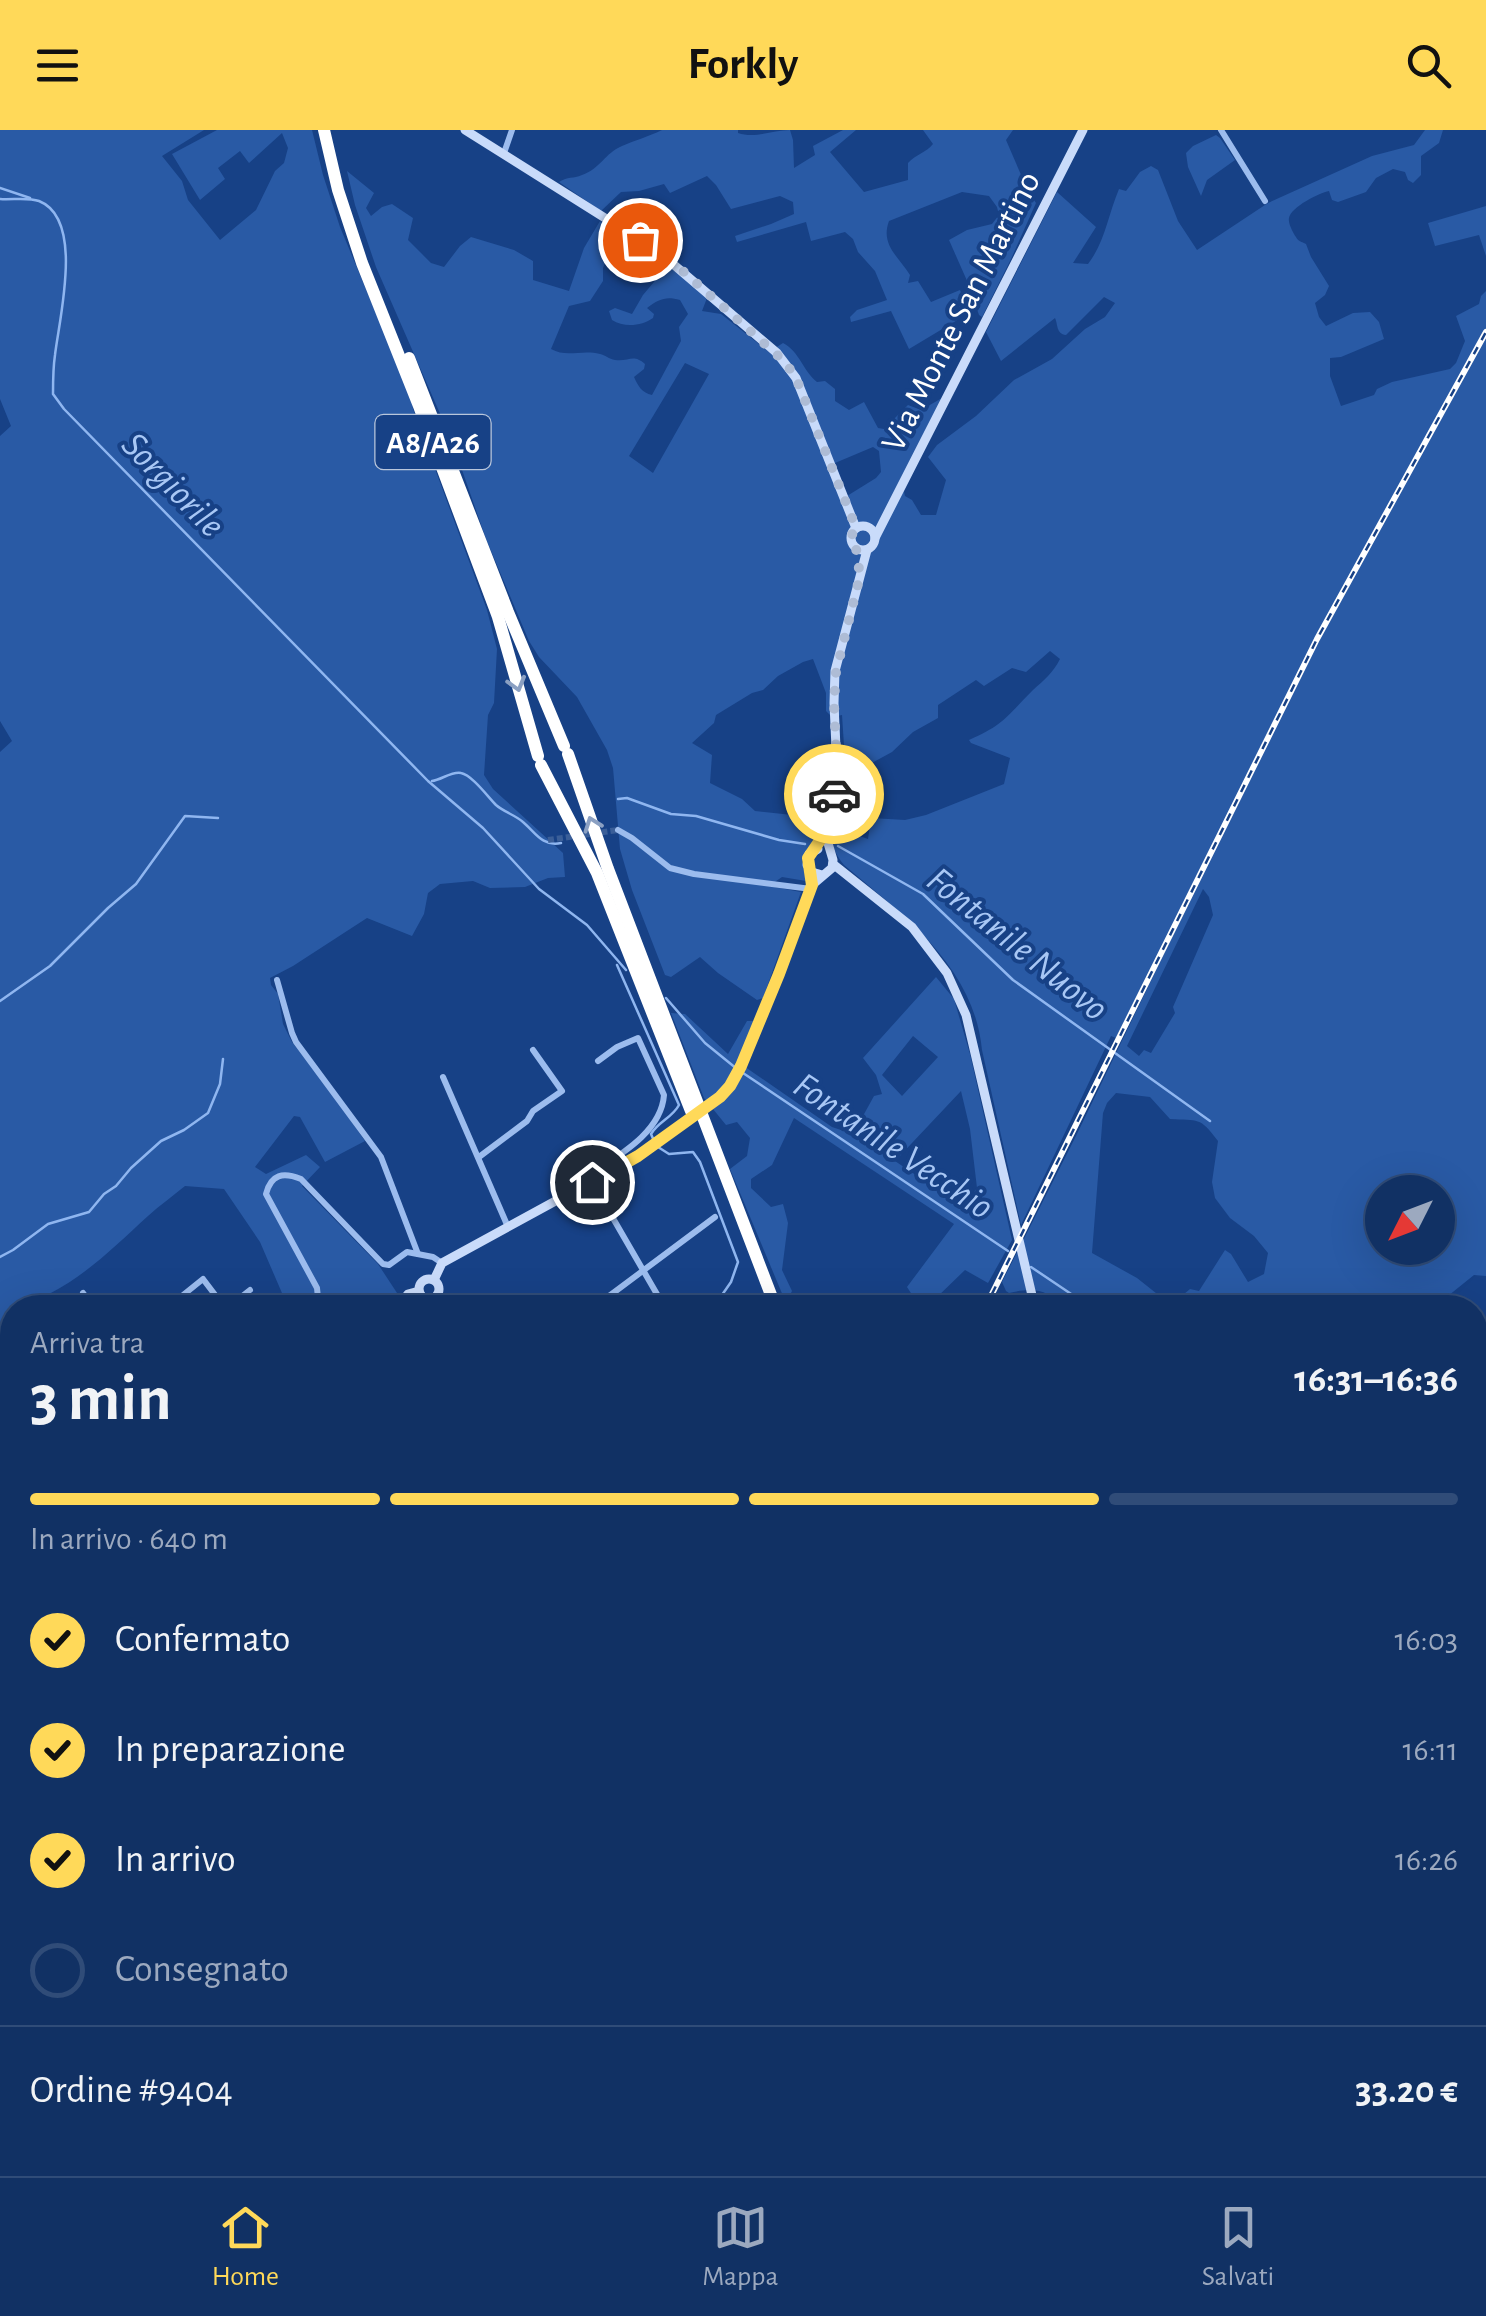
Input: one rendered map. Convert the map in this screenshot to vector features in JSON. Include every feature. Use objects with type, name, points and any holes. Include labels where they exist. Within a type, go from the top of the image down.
[{"type":"highway","name":"A8/A26","points":[[324,130],[338,190],[362,263],[498,617],[539,760],[596,873],[762,1295]]},
{"type":"highway","name":"A8/A26","points":[[332,130],[368,262],[566,750],[771,1295]]},
{"type":"street","points":[[465,130],[659,252],[777,353],[796,378],[856,528],[872,533]]},
{"type":"street","points":[[504,154],[512,130]]},
{"type":"street","name":"Via Monte San Martino","points":[[815,850],[825,833],[837,771],[836,672],[860,576],[874,543],[872,533],[914,465],[1083,130]]},
{"type":"street","points":[[1221,130],[1265,201]]},
{"type":"street","name":"Via Monte San Martino","points":[[856,528],[850,538],[856,548],[860,576]]},
{"type":"street","points":[[856,548],[868,550]]},
{"type":"street","points":[[618,830],[670,868],[811,887]]},
{"type":"street","name":"Via Monte San Martino","points":[[825,833],[832,858]]},
{"type":"street","points":[[811,887],[808,858],[815,850],[823,849],[850,879],[912,927],[947,973],[966,1016],[1032,1295]]},
{"type":"street","points":[[434,1280],[442,1262],[638,1156],[720,1097],[739,1070],[811,887],[832,858]]},
{"type":"street","points":[[809,868],[816,874],[838,874],[850,879]]},
{"type":"street","points":[[276,980],[294,1038],[381,1156],[418,1254]]},
{"type":"street","points":[[565,1197],[580,1181],[637,1141],[664,1101],[638,1038],[598,1061]]},
{"type":"street","points":[[479,1157],[527,1120],[533,1110],[562,1091],[533,1050]]},
{"type":"street","points":[[443,1077],[508,1228]]},
{"type":"street","points":[[318,1295],[266,1194],[271,1180],[283,1174],[301,1179],[383,1264],[389,1265],[407,1252],[442,1262]]},
{"type":"street","points":[[592,1182],[657,1295]]},
{"type":"street","points":[[611,1295],[716,1217]]},
{"type":"street","points":[[183,1295],[203,1279],[216,1295]]},
{"type":"street","points":[[423,1295],[420,1284],[434,1280],[440,1287],[438,1295]]},
{"type":"street","points":[[243,1295],[250,1290]]},
{"type":"street","points":[[407,1295],[419,1291]]},
{"type":"shaded area","points":[[0,130],[204,130],[162,156],[182,181],[188,200],[220,240],[256,210],[275,171],[284,163],[288,148],[282,133],[249,163],[240,151],[218,168],[225,179],[200,200],[172,154],[217,130],[312,130],[340,227],[411,397],[487,610],[497,649],[484,775],[493,789],[563,853],[565,877],[548,878],[525,887],[490,888],[473,881],[440,884],[428,893],[424,914],[412,936],[367,918],[270,978],[292,1042],[365,1141],[325,1162],[300,1117],[294,1116],[255,1167],[266,1174],[306,1155],[320,1167],[302,1186],[378,1264],[398,1295],[283,1295],[260,1242],[224,1189],[185,1186],[63,1286],[47,1295],[0,1295],[0,752],[12,741],[0,721],[0,436],[11,426],[0,399]]},
{"type":"shaded area","points":[[662,130],[738,130],[751,135],[790,130],[794,168],[815,155],[813,146],[843,130],[856,130],[830,152],[864,192],[908,180],[908,163],[933,144],[923,130],[1013,130],[1006,140],[1036,203],[982,317],[949,240],[967,230],[992,224],[999,215],[989,196],[962,192],[889,221],[889,244],[910,275],[908,283],[918,281],[931,302],[960,290],[969,313],[909,349],[891,311],[851,322],[850,317],[857,310],[887,300],[875,271],[845,232],[811,241],[806,222],[737,242],[735,236],[794,214],[793,202],[780,196],[731,209],[707,176],[670,193],[664,184],[621,192],[601,211],[559,182],[588,172],[616,149]]},
{"type":"shaded area","points":[[1425,130],[1443,130],[1439,143],[1421,156],[1421,175],[1413,183],[1405,172],[1393,169],[1376,178],[1366,192],[1338,202],[1332,200],[1329,191],[1291,214],[1294,234],[1306,244],[1329,286],[1315,303],[1319,317],[1326,326],[1353,313],[1370,312],[1379,322],[1384,339],[1330,358],[1330,376],[1341,406],[1374,395],[1377,389],[1392,382],[1450,369],[1465,341],[1456,316],[1479,304],[1486,291],[1486,1276],[1474,1275],[1449,1295],[1183,1295],[1190,1289],[1199,1291],[1225,1250],[1248,1282],[1264,1274],[1268,1253],[1254,1236],[1230,1218],[1215,1198],[1212,1182],[1218,1141],[1207,1127],[1193,1120],[1170,1119],[1150,1097],[1116,1093],[1103,1113],[1092,1253],[1158,1295],[1048,1295],[1026,1290],[1009,1293],[1002,1282],[1215,842],[1116,1038],[1111,1036],[1021,1225],[976,1020],[966,993],[933,945],[844,865],[832,834],[834,821],[838,835],[848,832],[868,839],[871,818],[905,820],[926,815],[1004,784],[1010,758],[969,740],[1004,719],[1048,676],[1060,659],[1050,651],[1026,672],[1012,668],[984,686],[976,680],[938,705],[938,718],[870,764],[846,788],[842,786],[842,715],[832,717],[826,711],[826,693],[813,659],[716,715],[714,723],[692,743],[712,755],[710,783],[742,799],[755,811],[820,818],[816,840],[802,861],[806,881],[782,877],[769,886],[801,892],[763,998],[757,1000],[700,957],[671,977],[665,975],[620,849],[613,768],[607,750],[577,697],[529,641],[486,539],[452,441],[376,267],[347,171],[374,193],[366,208],[371,216],[392,204],[413,218],[408,240],[431,263],[444,267],[471,237],[514,250],[533,261],[533,280],[569,291],[584,248],[600,221],[617,235],[603,268],[603,281],[590,301],[569,306],[551,349],[593,353],[615,360],[637,359],[645,364],[634,377],[649,394],[652,395],[681,341],[679,327],[688,314],[680,300],[671,298],[647,308],[653,318],[638,324],[617,323],[609,311],[615,308],[632,314],[669,264],[707,298],[702,311],[721,314],[769,352],[783,343],[817,382],[825,381],[835,389],[835,401],[849,410],[864,402],[878,428],[884,429],[908,405],[921,410],[942,398],[901,479],[905,496],[921,515],[936,515],[946,480],[928,457],[937,445],[1014,380],[1052,359],[1085,329],[1105,317],[1115,303],[1104,297],[1066,335],[1059,331],[1055,318],[1001,361],[986,332],[1057,192],[1096,227],[1073,263],[1088,264],[1119,189],[1126,191],[1140,172],[1151,166],[1158,170],[1178,221],[1197,250],[1268,203],[1372,156],[1414,145]],"holes":[[[685,363],[709,374],[653,473],[629,456]],[[873,447],[879,451],[881,472],[847,496],[835,463]],[[1203,889],[1213,915],[1173,1007],[1175,1013],[1151,1053],[1144,1050],[1139,1056],[1127,1046]]]},
{"type":"shaded area","points":[[1216,135],[1235,160],[1207,180],[1201,196],[1186,153]]},
{"type":"shaded area","points":[[1486,206],[1486,256],[1479,235],[1435,246],[1428,223]]},
{"type":"shaded area","points":[[936,977],[954,999],[970,1054],[1012,1240],[988,1283],[965,1270],[939,1295],[912,1295],[907,1287],[954,1224],[794,1118],[772,1165],[751,1179],[751,1188],[771,1207],[783,1204],[788,1223],[782,1270],[792,1291],[783,1295],[730,1169],[747,1156],[750,1138],[737,1122],[726,1125],[704,1098],[671,1013],[685,1014],[728,1054],[747,1021],[756,1021],[738,1062],[832,1127],[853,1134],[874,1096],[882,1094],[876,1075],[863,1058]],"holes":[[[913,1036],[938,1057],[902,1096],[882,1075]],[[961,1091],[977,1188],[963,1207],[895,1161]]]},
{"type":"waterway","points":[[0,188],[30,198]]},
{"type":"waterway","name":"Sorgiorile","points":[[0,199],[39,201],[53,211],[61,228],[66,271],[53,394],[64,409],[428,781],[483,828],[539,889],[587,925],[626,970]]},
{"type":"waterway","name":"Fontanile Nuovo","points":[[432,781],[461,773],[539,838],[561,843]]},
{"type":"waterway","name":"Fontanile Nuovo","points":[[618,799],[627,798],[671,814],[696,816],[805,844]]},
{"type":"waterway","points":[[0,1001],[50,966],[136,884],[185,816],[218,818]]},
{"type":"waterway","name":"Fontanile Nuovo","points":[[838,846],[923,894],[1013,980],[1210,1121]]},
{"type":"waterway","points":[[617,965],[679,1105],[651,1134],[654,1141]]},
{"type":"waterway","name":"Fontanile Vecchio","points":[[666,998],[705,1043],[737,1069]]},
{"type":"waterway","points":[[0,1257],[48,1224],[89,1212],[161,1141],[208,1113],[220,1084],[223,1059]]},
{"type":"waterway","name":"Fontanile Vecchio","points":[[743,1073],[1008,1251]]},
{"type":"waterway","points":[[658,1147],[669,1154],[693,1152],[700,1162],[738,1262],[722,1295]]},
{"type":"waterway","name":"Fontanile Vecchio","points":[[1031,1267],[1073,1295]]},
{"type":"tunnel","points":[[548,840],[618,830]]},
{"type":"railway","points":[[991,1295],[1317,639],[1486,332]]},
{"type":"way so far","points":[[640,240],[675,264],[785,362],[796,378],[856,528],[850,538],[856,548],[860,576],[836,672],[834,794]]},
{"type":"route","points":[[592,1182],[638,1156],[730,1086],[801,918],[812,885],[808,858],[825,833],[834,794]]}]
